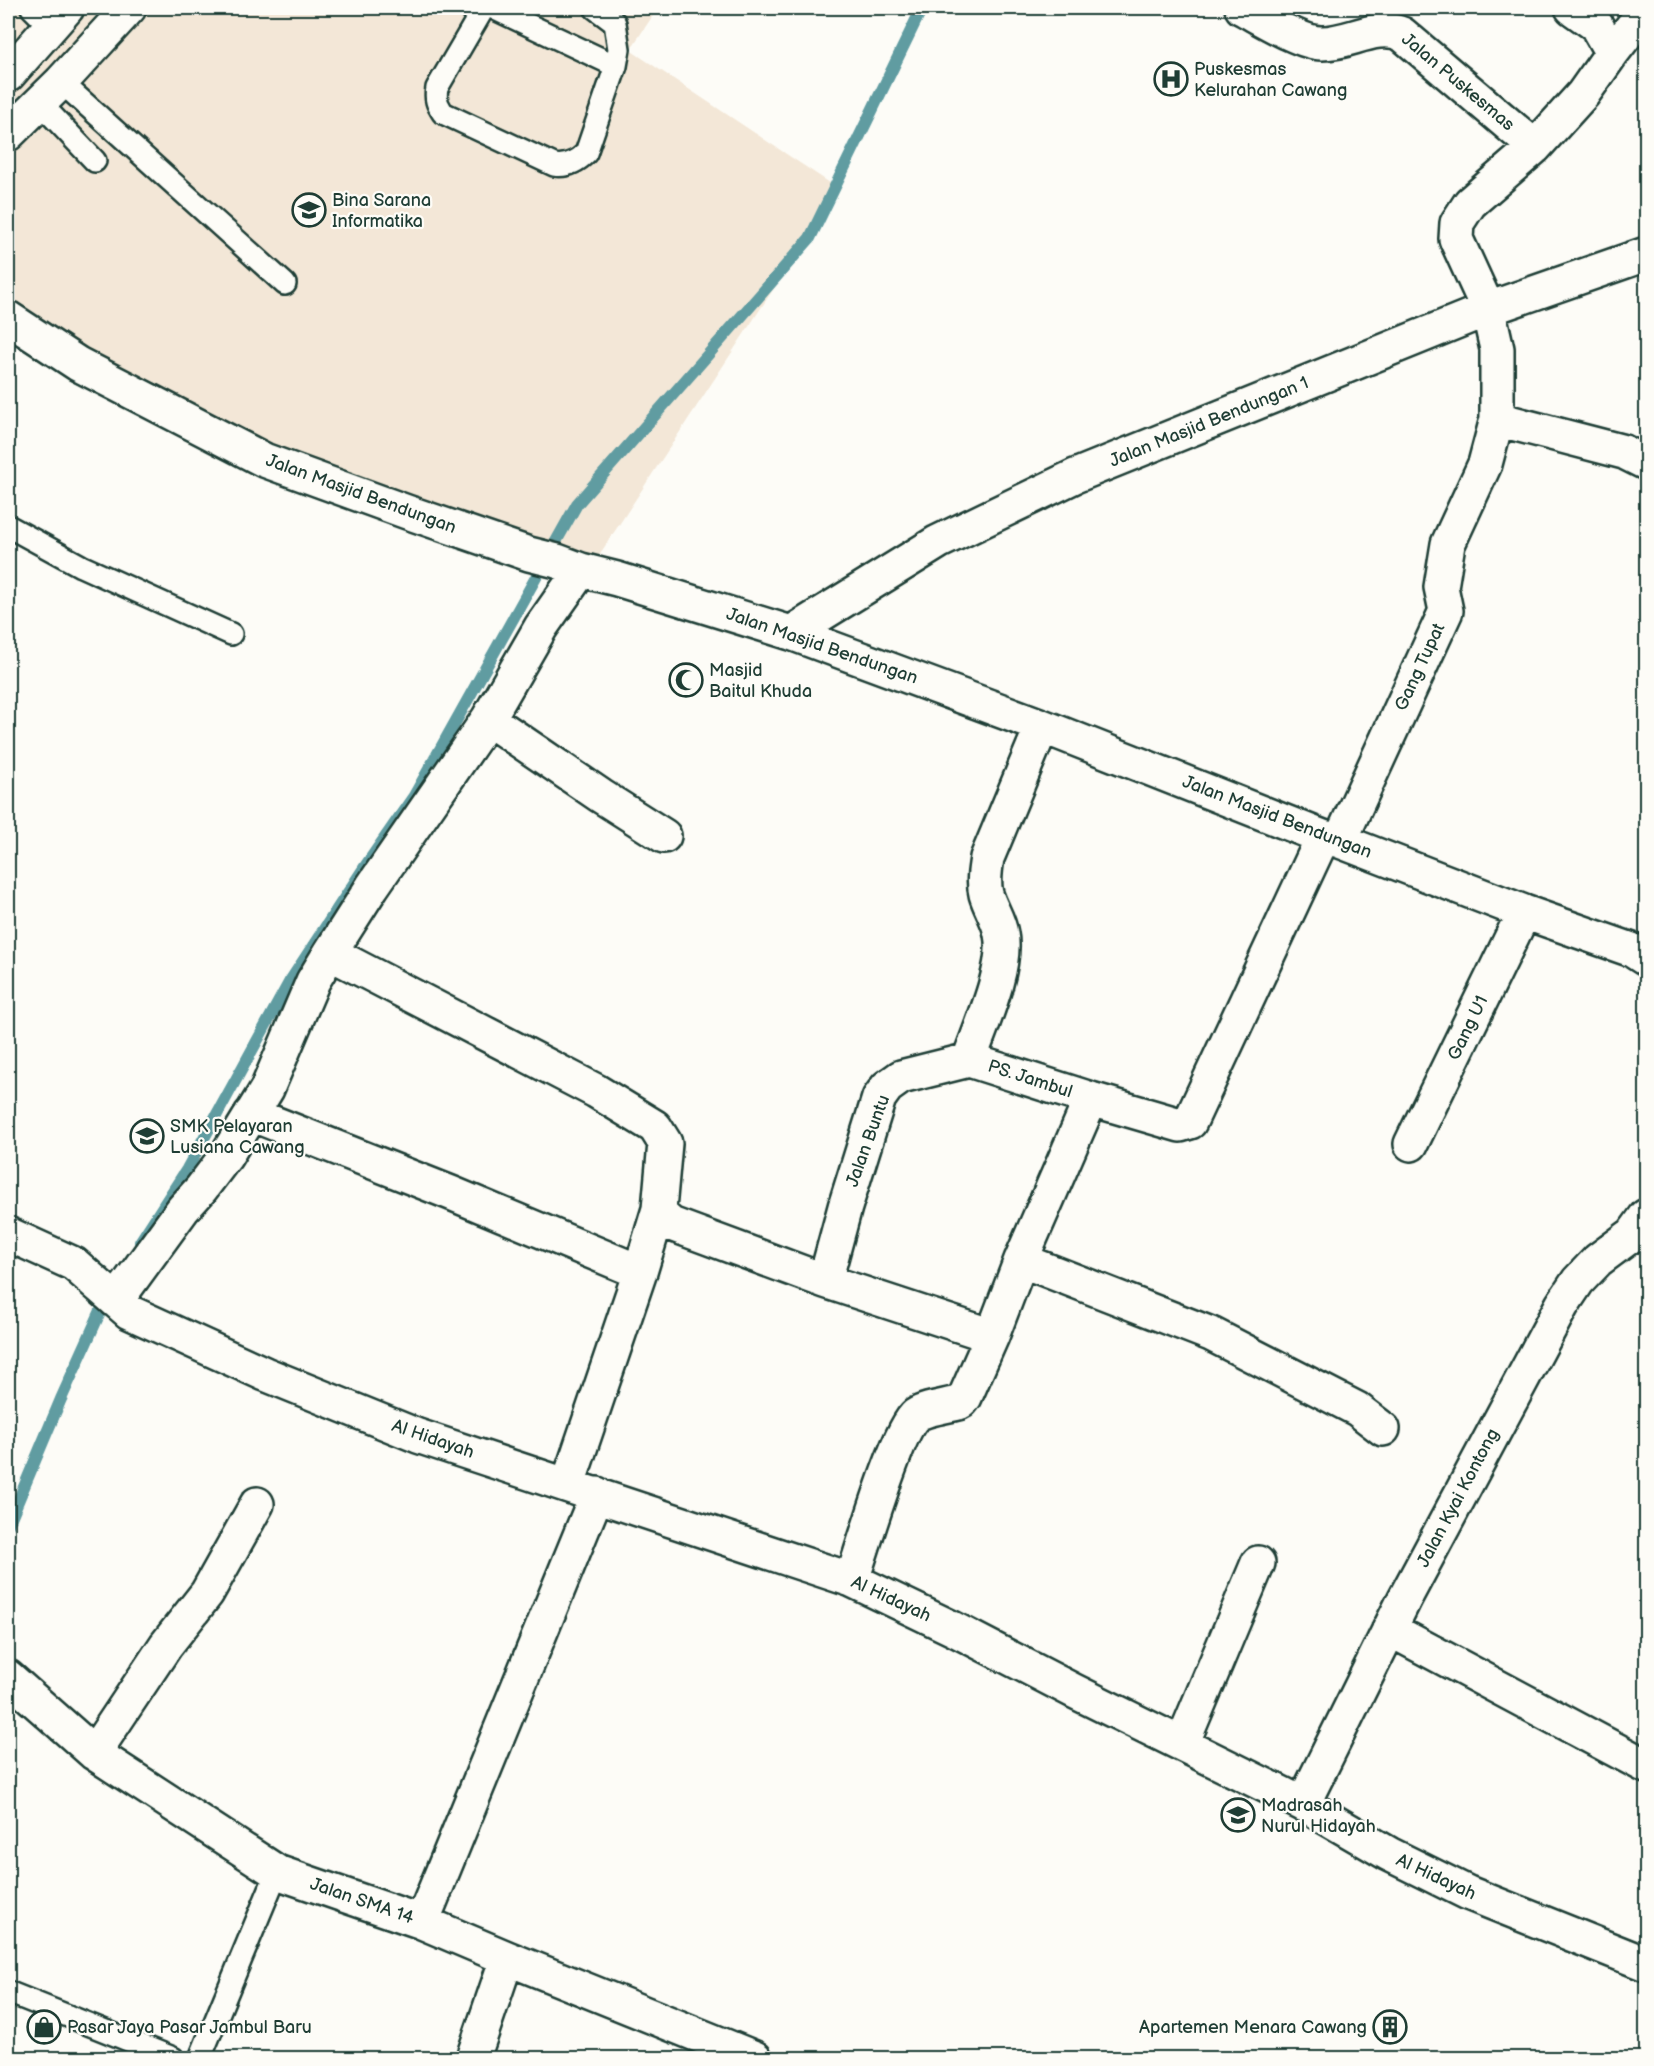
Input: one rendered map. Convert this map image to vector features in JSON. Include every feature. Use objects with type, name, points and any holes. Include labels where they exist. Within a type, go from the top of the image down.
[{"type":"street","points":[[8,134],[129,8]]},
{"type":"street","name":"Jalan Puskesmas","points":[[1242,8],[1306,40],[1319,44],[1386,29],[1402,34],[1535,147]]},
{"type":"street","points":[[1572,8],[1596,25],[1612,52]]},
{"type":"street","name":"Gang Tupat","points":[[1091,1099],[1180,1125],[1190,1122],[1446,611],[1441,586],[1448,544],[1485,464],[1497,419],[1497,349],[1488,309],[1456,239],[1457,223],[1470,203],[1535,147],[1583,94],[1612,52],[1647,9]]},
{"type":"street","points":[[13,59],[50,14]]},
{"type":"street","name":"Jalan Masjid Bendungan 1","points":[[792,633],[938,542],[1075,476],[1488,309],[1647,254]]},
{"type":"street","name":"Jalan Masjid Bendungan","points":[[8,318],[78,364],[264,460],[407,512],[556,562],[792,633],[1042,726],[1524,912],[1632,950],[1647,959]]},
{"type":"street","points":[[1497,419],[1624,452],[1647,462]]},
{"type":"street","points":[[113,1299],[226,1156],[267,1089],[313,981],[372,887],[488,718],[541,627],[556,562]]},
{"type":"street","points":[[488,718],[601,796],[664,836]]},
{"type":"street","points":[[969,1059],[999,973],[1002,951],[1001,934],[987,895],[984,877],[987,858],[1042,726]]},
{"type":"street","name":"Gang U1","points":[[1411,1144],[1524,912]]},
{"type":"street","points":[[330,953],[596,1091],[655,1127],[665,1143],[659,1209],[640,1272],[583,1489],[422,1922]]},
{"type":"street","name":"PS. Jambul","points":[[969,1059],[1091,1099]]},
{"type":"street","name":"Jalan Buntu","points":[[825,1281],[879,1098],[887,1087],[901,1077],[969,1059]]},
{"type":"street","points":[[852,1580],[886,1479],[909,1422],[922,1412],[961,1402],[965,1397],[1091,1099]]},
{"type":"street","points":[[251,1114],[451,1193],[640,1272]]},
{"type":"street","points":[[659,1209],[671,1224],[825,1281],[992,1336]]},
{"type":"street","name":"Jalan Kyai Kontong","points":[[1303,1804],[1389,1629],[1562,1305],[1578,1281],[1598,1260],[1642,1230]]},
{"type":"street","name":"Al Hidayah","points":[[8,1234],[67,1260],[81,1269],[129,1312],[265,1374],[418,1436],[852,1580],[1303,1804],[1389,1854],[1468,1893],[1647,1964]]},
{"type":"street","points":[[1021,1260],[1211,1334],[1357,1409],[1383,1429]]},
{"type":"street","points":[[94,1753],[166,1645],[207,1593],[257,1503]]},
{"type":"street","points":[[1182,1744],[1258,1563]]},
{"type":"street","points":[[1389,1629],[1647,1766]]},
{"type":"street","name":"Jalan SMA 14","points":[[8,1677],[94,1753],[277,1872],[422,1922],[755,2058]]},
{"type":"street","points":[[473,2058],[507,1958]]},
{"type":"lane","points":[[486,8],[482,11],[437,88],[438,105],[443,113],[554,165],[563,166],[579,160],[586,153],[616,66],[619,49],[615,22],[595,8]]},
{"type":"lane","points":[[493,8],[616,66]]},
{"type":"lane","points":[[50,92],[95,161]]},
{"type":"lane","points":[[50,92],[285,284]]},
{"type":"lane","points":[[8,526],[81,566],[231,634]]},
{"type":"lane","points":[[200,2058],[277,1872]]},
{"type":"lane","points":[[8,1992],[173,2058]]},
{"type":"shaded area","points":[[8,8],[658,8],[630,50],[839,189],[590,569],[233,442],[8,308]]},
{"type":"waterway","points":[[140,1242],[187,1169],[290,981],[414,796],[577,504],[810,238],[922,8]]},
{"type":"waterway","points":[[8,1525],[108,1295]]},
{"type":"place","name":"Puskesmas Kelurahan Cawang","points":[[1171,79]]},
{"type":"place","name":"Bina Sarana Informatika","points":[[309,210]]},
{"type":"place","name":"Masjid Baitul Khuda","points":[[686,680]]},
{"type":"place","name":"SMK Pelayaran Lusiana Cawang","points":[[147,1136]]},
{"type":"place","name":"Madrasah Nurul Hidayah","points":[[1238,1815]]},
{"type":"place","name":"Pasar Jaya Pasar Jambul Baru","points":[[44,2027]]},
{"type":"place","name":"Apartemen Menara Cawang","points":[[1390,2027]]}]
